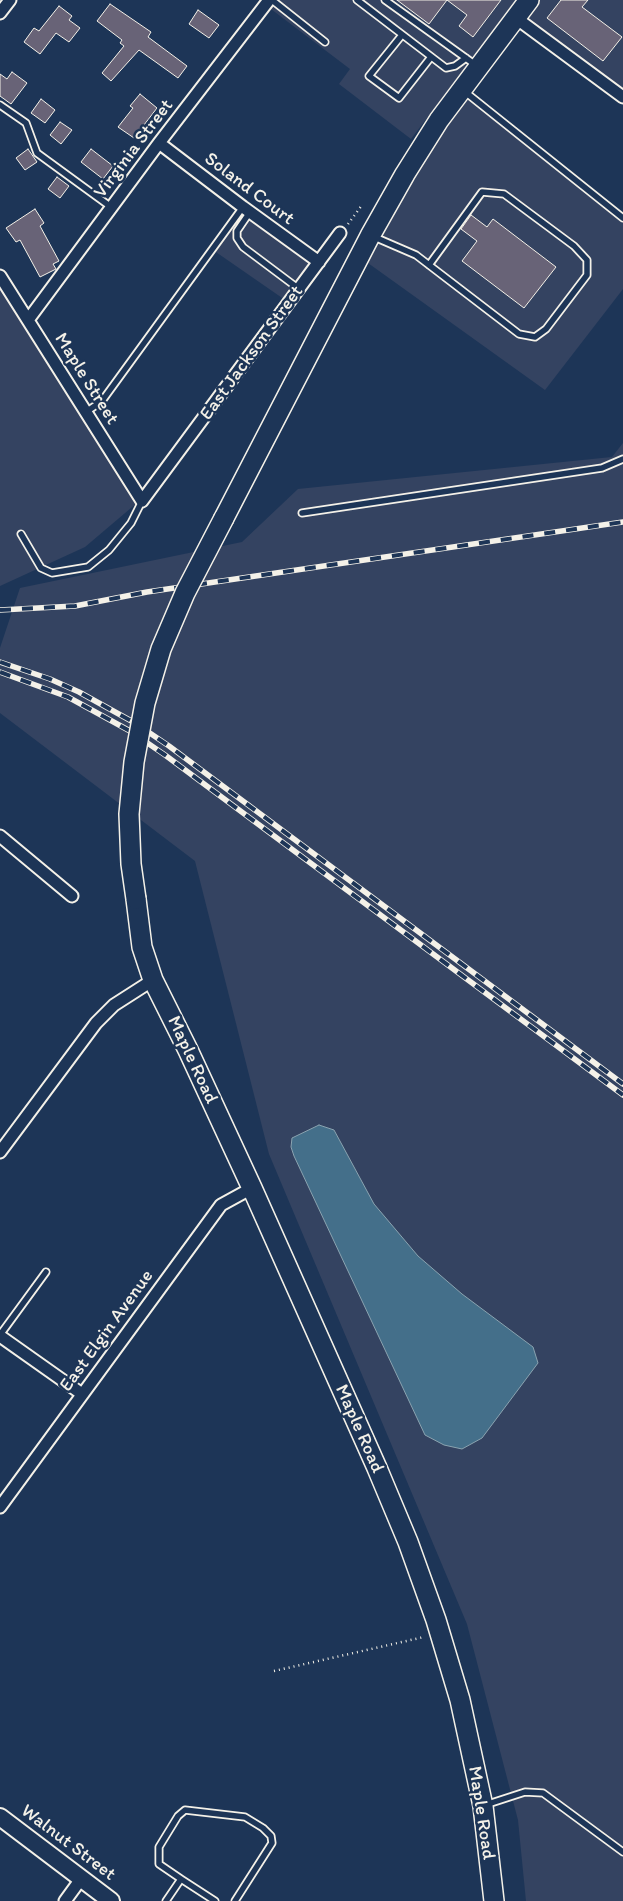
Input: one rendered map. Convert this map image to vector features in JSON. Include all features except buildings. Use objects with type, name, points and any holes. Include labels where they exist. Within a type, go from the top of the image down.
[{"type":"main road","points":[[462,90],[473,62],[516,18],[529,0]]},
{"type":"main road","name":"Maple Road","points":[[462,90],[404,174],[370,236],[182,601],[161,650],[145,704],[134,762],[129,814],[131,864],[142,947],[153,980],[188,1050],[252,1188],[380,1476],[408,1542],[440,1632],[460,1700],[483,1806],[494,1901]]},
{"type":"street","points":[[0,13],[10,0]]},
{"type":"street","name":"Virginia Street","points":[[28,320],[159,143],[270,0]]},
{"type":"street","points":[[516,18],[623,97]]},
{"type":"street","name":"Soland Court","points":[[159,143],[319,262]]},
{"type":"street","name":"East Jackson Street","points":[[142,502],[340,233]]},
{"type":"street","name":"Maple Street","points":[[0,276],[142,502]]},
{"type":"street","points":[[0,836],[72,896]]},
{"type":"street","points":[[0,1152],[96,1023],[114,1005],[153,980]]},
{"type":"street","name":"East Elgin Avenue","points":[[0,1507],[221,1205],[252,1188]]},
{"type":"street","points":[[0,1335],[82,1394]]},
{"type":"street","name":"Walnut Street","points":[[0,1817],[111,1901]]},
{"type":"street","points":[[65,1901],[81,1879]]},
{"type":"lane","points":[[270,0],[325,42]]},
{"type":"lane","points":[[357,0],[446,68],[473,62]]},
{"type":"lane","points":[[385,0],[473,62]]},
{"type":"lane","points":[[402,35],[370,76],[399,98],[431,57]]},
{"type":"lane","points":[[462,90],[623,218]]},
{"type":"lane","points":[[0,105],[26,123],[37,153],[112,207]]},
{"type":"lane","points":[[370,236],[416,255],[429,265],[519,334],[535,337],[546,329],[587,275],[587,260],[574,246],[504,194],[482,192],[429,265]]},
{"type":"lane","points":[[247,210],[237,231],[238,238],[243,247],[299,289]]},
{"type":"lane","points":[[86,412],[102,401],[247,210]]},
{"type":"lane","points":[[302,513],[602,468],[623,459]]},
{"type":"lane","points":[[21,534],[41,568],[52,573],[88,567],[109,550],[131,523],[142,502]]},
{"type":"lane","points":[[0,1335],[46,1272]]},
{"type":"lane","points":[[483,1806],[525,1792],[543,1793],[623,1852]]},
{"type":"lane","points":[[215,1901],[159,1864],[159,1847],[178,1816],[184,1810],[245,1817],[263,1828],[271,1836],[272,1843],[235,1901]]},
{"type":"lane","points":[[166,1901],[181,1879]]},
{"type":"path","points":[[340,233],[362,205]]},
{"type":"path","points":[[274,1671],[440,1632]]},
{"type":"shaded area","points":[[271,0],[527,0],[468,77],[461,73],[411,139],[339,84],[350,69],[267,6]]},
{"type":"shaded area","points":[[532,0],[623,0],[623,95],[518,18]]},
{"type":"shaded area","points":[[462,92],[623,220],[623,289],[545,390],[361,258]]},
{"type":"shaded area","points":[[243,209],[318,262],[288,302],[213,250]]},
{"type":"shaded area","points":[[0,280],[138,502],[85,547],[0,586]]},
{"type":"shaded area","points":[[623,443],[623,1901],[526,1901],[518,1820],[467,1624],[269,1154],[195,861],[0,713],[0,648],[20,588],[242,542],[298,489],[612,457]]},
{"type":"shaded area","points":[[319,1125],[334,1130],[374,1204],[418,1256],[462,1294],[533,1347],[538,1363],[482,1438],[462,1449],[444,1445],[425,1435],[294,1156],[291,1147],[292,1138]]},
{"type":"railway","points":[[0,610],[75,606],[147,592],[623,522]]},
{"type":"railway","points":[[0,662],[50,679],[79,692],[135,723],[169,746],[623,1084]]},
{"type":"railway","points":[[0,672],[68,697],[130,731],[623,1095]]}]
